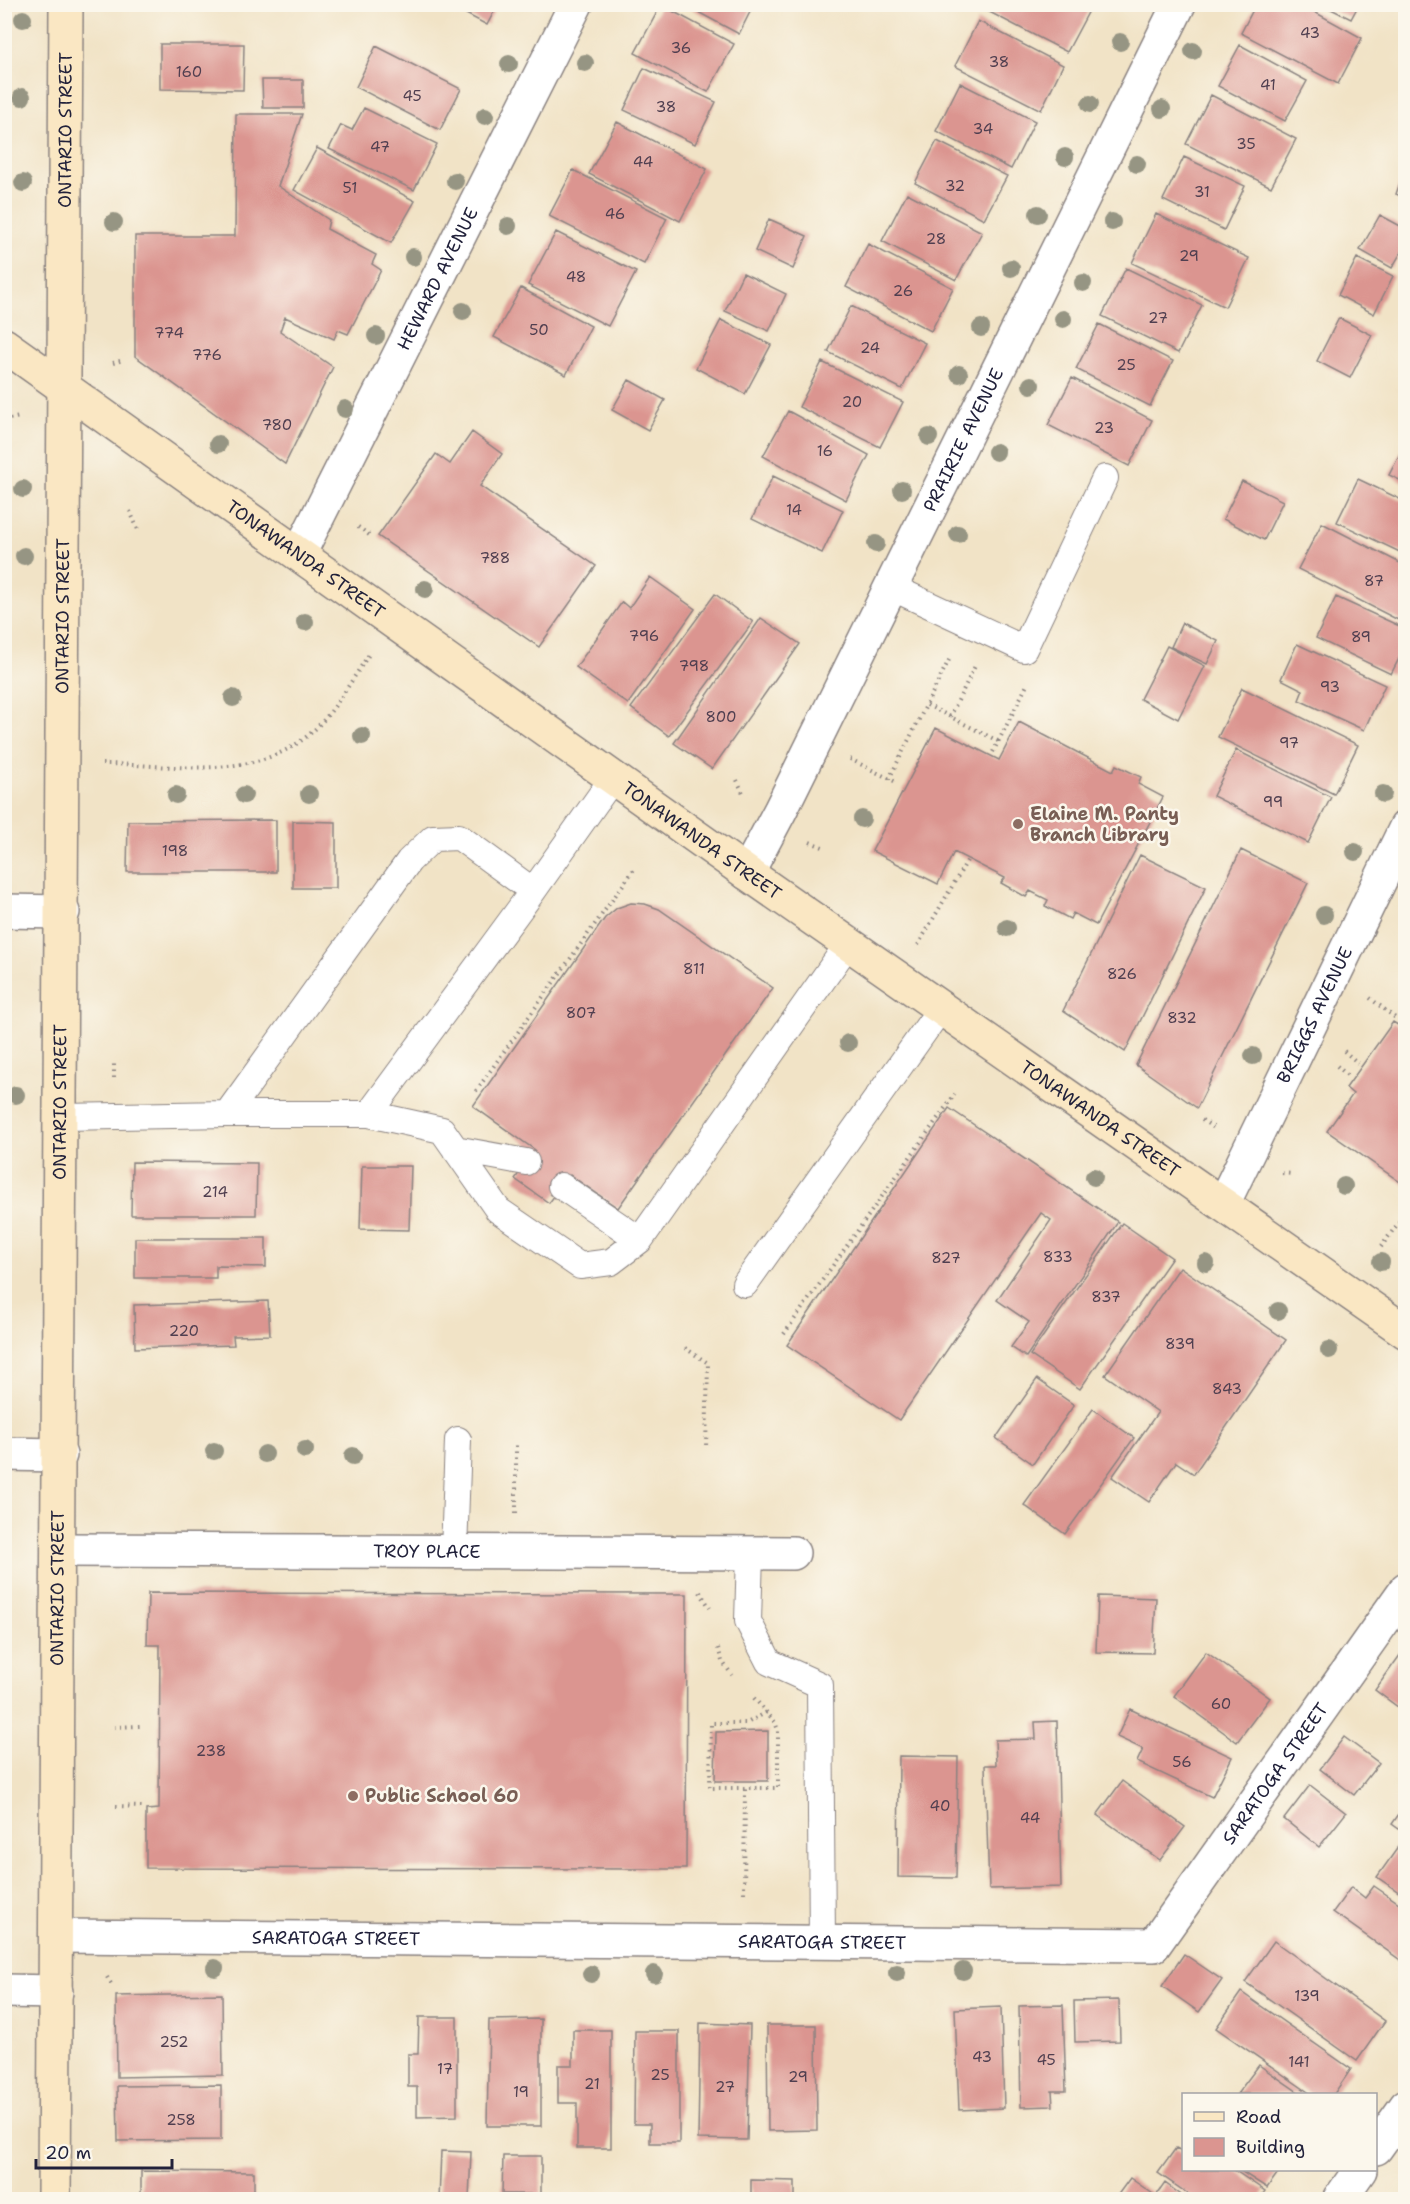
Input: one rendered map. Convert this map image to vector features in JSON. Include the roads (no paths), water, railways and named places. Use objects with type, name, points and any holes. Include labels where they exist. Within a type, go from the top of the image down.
[{"type":"street","name":"ONTARIO STREET","points":[[54,2199],[62,1117],[66,4]]},
{"type":"street","name":"HEWARD AVENUE","points":[[299,554],[576,4]]},
{"type":"street","name":"PRAIRIE AVENUE","points":[[747,873],[1179,4]]},
{"type":"street","name":"TONAWANDA STREET","points":[[4,345],[747,873],[1406,1332]]},
{"type":"street","name":"BRIGGS AVENUE","points":[[1223,1204],[1406,827]]},
{"type":"street","points":[[4,911],[63,912]]},
{"type":"street","points":[[4,1454],[60,1455]]},
{"type":"street","name":"TROY PLACE","points":[[59,1550],[793,1553]]},
{"type":"street","name":"SARATOGA STREET","points":[[56,1936],[1154,1945],[1406,1589]]},
{"type":"street","points":[[4,1991],[56,1992]]},
{"type":"street","points":[[1377,2147],[1406,2106]]},
{"type":"street","points":[[1339,2199],[1359,2171]]},
{"type":"lane","points":[[891,587],[1024,649],[1105,478]]},
{"type":"lane","points":[[369,1113],[533,891],[613,778]]},
{"type":"lane","points":[[227,1114],[409,861],[433,838],[459,837],[533,891]]},
{"type":"lane","points":[[62,1117],[369,1113],[442,1130],[498,1210],[580,1266],[611,1262],[640,1240],[848,944]]},
{"type":"lane","points":[[745,1284],[940,1008]]},
{"type":"lane","points":[[455,1149],[526,1162]]},
{"type":"lane","points":[[561,1186],[640,1240]]},
{"type":"lane","points":[[454,1551],[458,1440]]},
{"type":"lane","points":[[750,1553],[748,1621],[769,1662],[820,1685],[822,1942]]},
{"type":"place","name":"Elaine M. Panty Branch Library","points":[[1018,824]]},
{"type":"place","name":"Public School 60","points":[[353,1796]]}]
